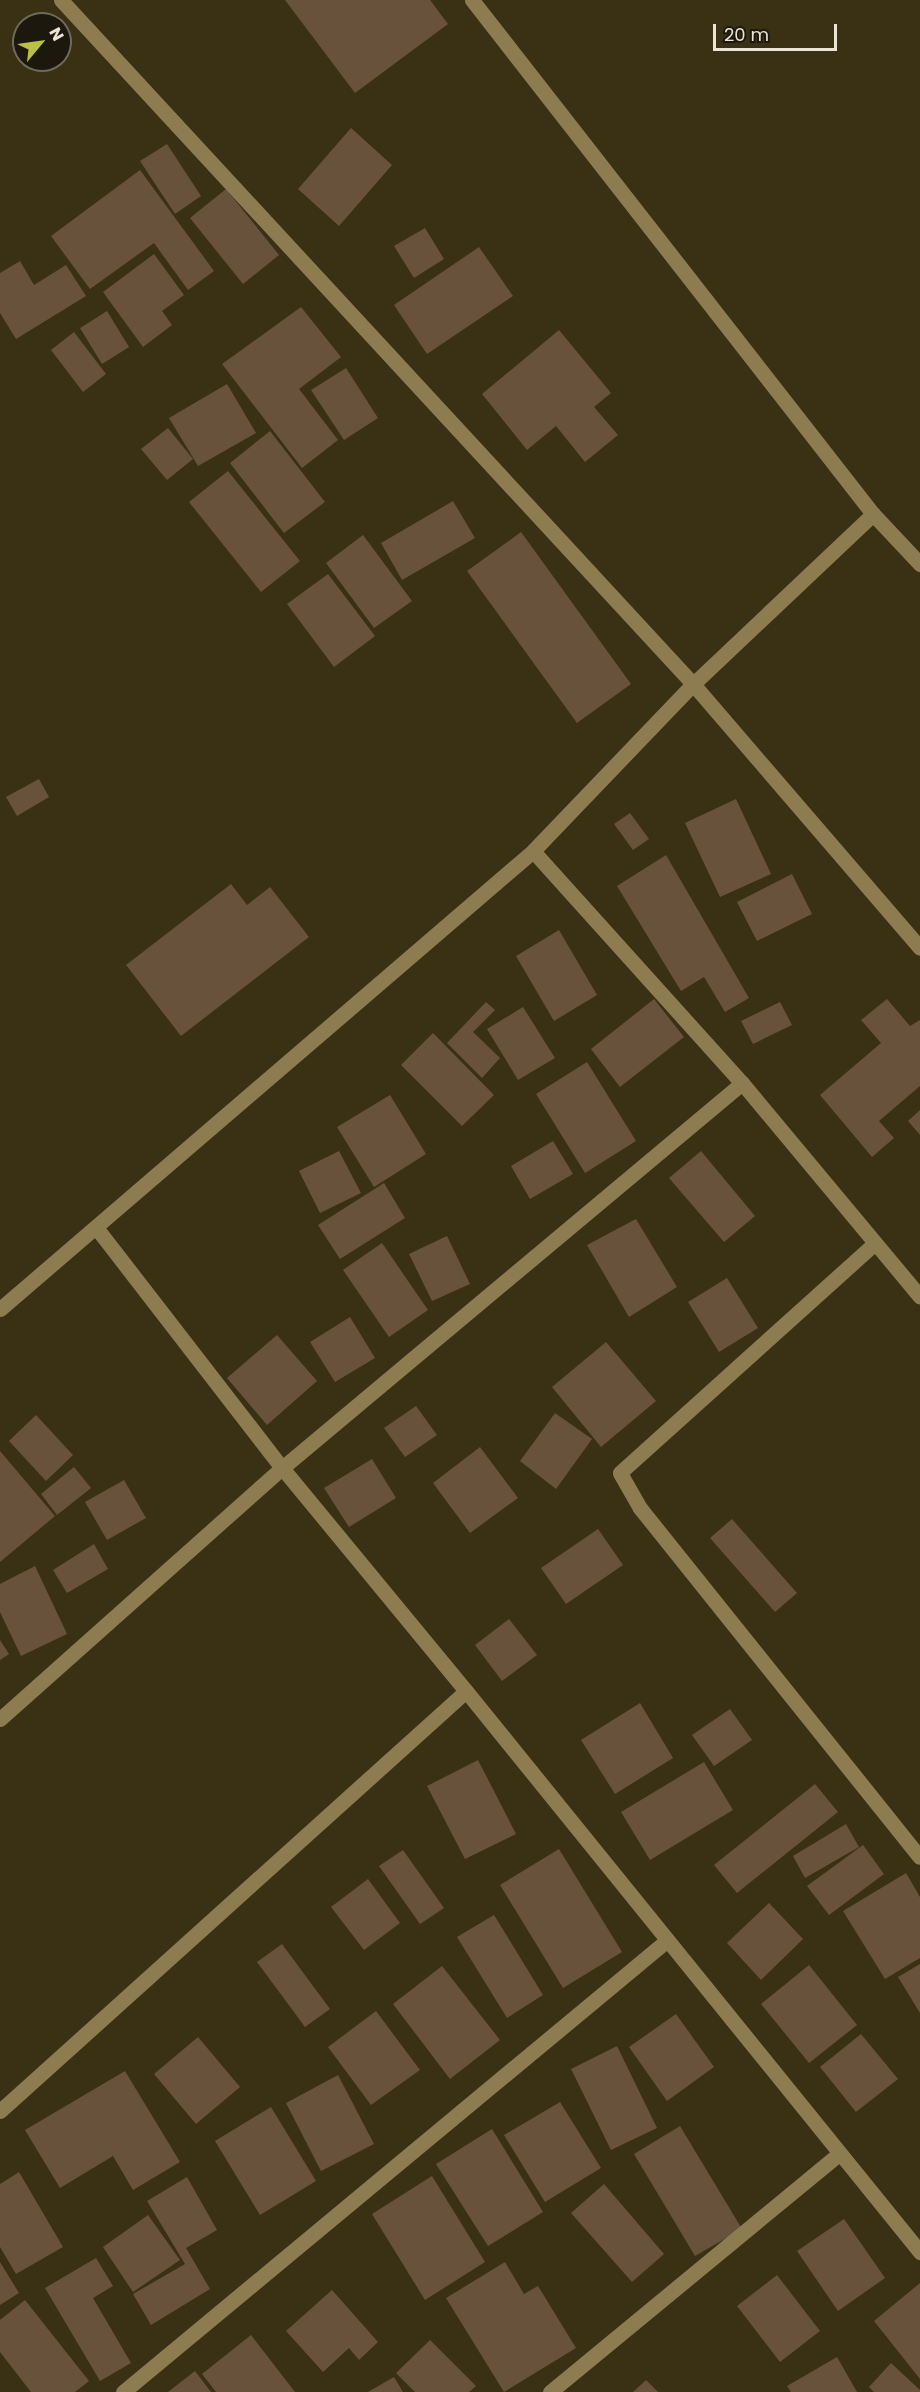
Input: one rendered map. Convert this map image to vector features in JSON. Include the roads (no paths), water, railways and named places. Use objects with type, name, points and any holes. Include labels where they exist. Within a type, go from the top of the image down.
[{"type":"street","points":[[61,0],[693,684],[920,948]]},
{"type":"street","points":[[472,0],[873,514],[920,564]]},
{"type":"street","points":[[0,1309],[533,851],[693,684],[873,514]]},
{"type":"street","points":[[533,851],[742,1083],[920,1297]]},
{"type":"street","points":[[0,1719],[282,1468],[742,1083]]},
{"type":"street","points":[[96,1227],[282,1468],[466,1691],[665,1942],[920,2252]]},
{"type":"street","points":[[875,1243],[620,1473],[640,1508],[920,1857]]},
{"type":"street","points":[[0,2111],[466,1691]]},
{"type":"street","points":[[123,2392],[665,1942]]},
{"type":"street","points":[[550,2392],[839,2154]]}]
